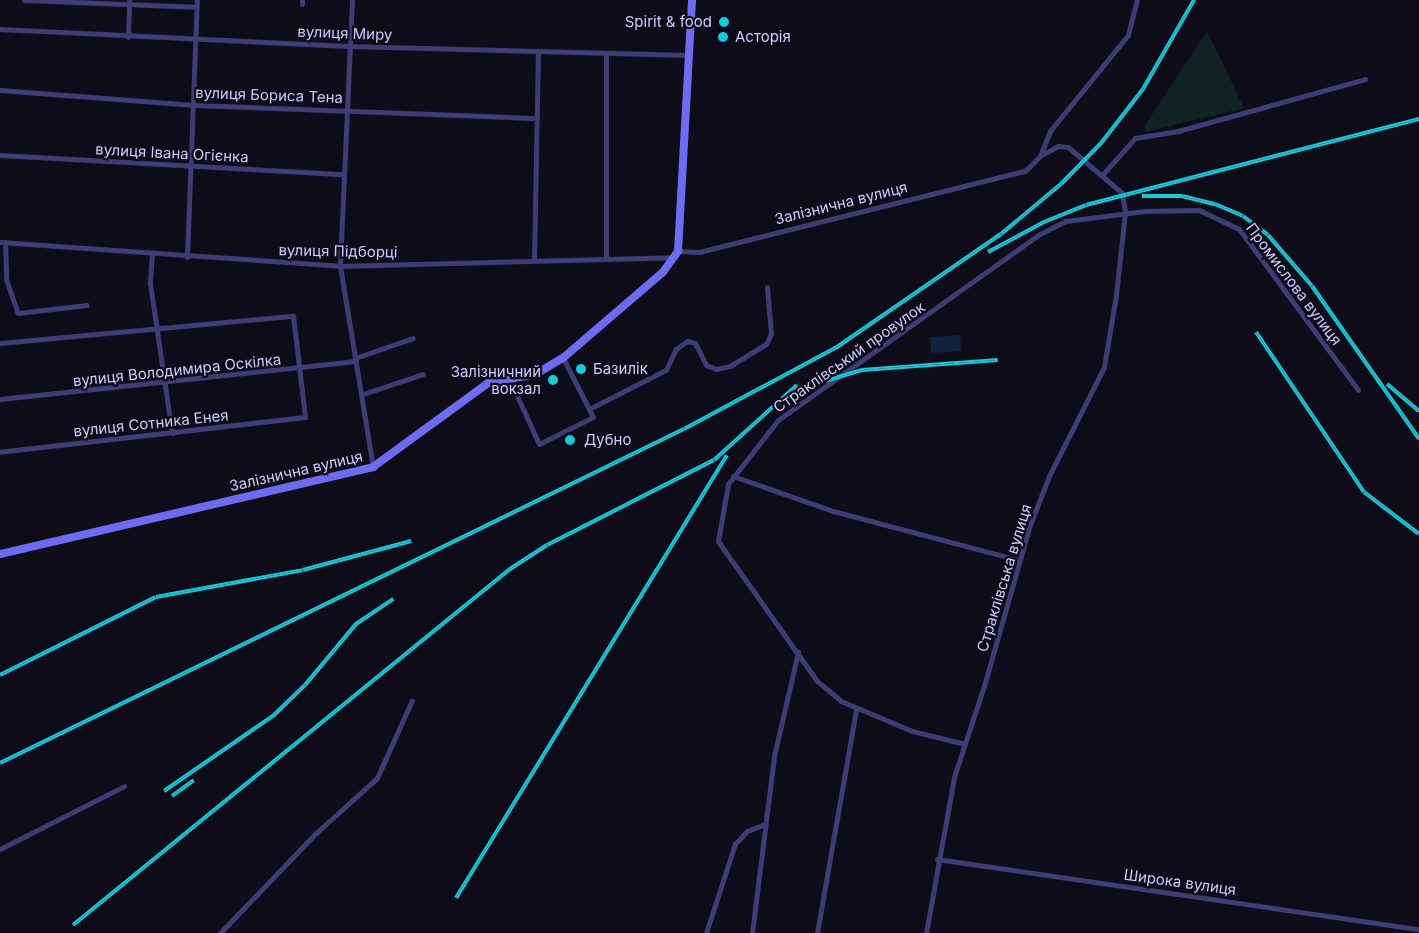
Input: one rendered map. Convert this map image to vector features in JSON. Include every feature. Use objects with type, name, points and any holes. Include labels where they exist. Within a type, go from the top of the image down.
[{"type":"main road","points":[[677,254],[692,0]]},
{"type":"main road","name":"Залізнична вулиця","points":[[0,554],[373,467],[475,391],[509,378],[540,373],[563,358],[651,284],[677,254]]},
{"type":"street","points":[[24,0],[196,3],[188,256]]},
{"type":"street","points":[[352,0],[340,266],[363,394],[373,467]]},
{"type":"street","points":[[1040,156],[1050,131],[1128,35],[1137,0]]},
{"type":"street","points":[[128,37],[129,2]]},
{"type":"street","name":"вулиця Миру","points":[[0,29],[349,46],[690,55]]},
{"type":"street","points":[[534,260],[538,51]]},
{"type":"street","points":[[606,52],[606,256]]},
{"type":"street","points":[[1103,174],[1135,138],[1178,131],[1365,79]]},
{"type":"street","name":"вулиця Бориса Тена","points":[[0,90],[194,105],[537,118]]},
{"type":"street","name":"Страклівська вулиця","points":[[926,933],[937,859],[954,777],[1019,560],[1049,476],[1104,367],[1125,212],[1119,189],[1066,146],[1058,146],[1040,156]]},
{"type":"street","name":"вулиця Івана Огієнка","points":[[0,155],[343,174]]},
{"type":"street","name":"Залізнична вулиця","points":[[677,254],[699,252],[1010,176],[1025,171],[1040,156]]},
{"type":"street","name":"Промислова вулиця","points":[[1125,212],[1199,210],[1239,229],[1358,390]]},
{"type":"street","name":"Страклівський провулок","points":[[965,744],[912,731],[856,709],[817,681],[718,541],[724,499],[733,476],[778,420],[1026,243],[1066,221],[1125,212]]},
{"type":"street","points":[[3,242],[6,279],[18,313],[87,305]]},
{"type":"street","name":"вулиця Підборці","points":[[3,242],[340,266],[677,254]]},
{"type":"street","points":[[152,253],[150,283],[172,433]]},
{"type":"street","points":[[589,409],[666,370],[675,349],[687,341],[695,343],[706,365],[717,369],[730,366],[766,344],[771,334],[767,287]]},
{"type":"street","points":[[0,343],[294,316],[300,370]]},
{"type":"street","name":"вулиця Володимира Оскілка","points":[[0,399],[300,370],[356,359],[413,338]]},
{"type":"street","points":[[509,378],[539,444],[593,417],[563,358]]},
{"type":"street","name":"вулиця Сотника Енея","points":[[0,452],[305,417],[300,370]]},
{"type":"street","points":[[363,394],[423,374]]},
{"type":"street","points":[[733,476],[833,511],[1019,560]]},
{"type":"street","points":[[752,933],[765,824],[782,714],[798,652]]},
{"type":"street","points":[[220,933],[316,833],[377,778],[412,700]]},
{"type":"street","points":[[817,933],[856,709]]},
{"type":"street","points":[[0,849],[124,786]]},
{"type":"street","points":[[706,933],[735,844],[747,831],[765,824]]},
{"type":"street","name":"Широка вулиця","points":[[937,859],[1419,929]]},
{"type":"street","points":[[1388,933],[1389,925]]},
{"type":"green space","points":[[1207,31],[1244,108],[1146,132],[1145,125]]},
{"type":"water","points":[[960,335],[961,351],[931,353],[930,337]]},
{"type":"railway","points":[[0,763],[684,429],[837,347],[1001,234],[1061,184],[1102,142],[1143,89],[1194,0]]},
{"type":"railway","points":[[988,252],[1044,222],[1086,205],[1419,119]]},
{"type":"railway","points":[[1142,196],[1182,196],[1215,204],[1243,216],[1268,235],[1312,286],[1419,439]]},
{"type":"railway","points":[[1256,332],[1364,492],[1419,534]]},
{"type":"railway","points":[[791,397],[822,382],[862,370],[998,360]]},
{"type":"railway","points":[[1387,384],[1419,411]]},
{"type":"railway","points":[[73,925],[510,569],[547,545],[714,460],[797,385]]},
{"type":"railway","points":[[456,898],[727,455]]},
{"type":"railway","points":[[0,675],[156,597],[303,570],[411,541]]},
{"type":"railway","points":[[164,791],[274,715],[305,685],[356,624],[393,599]]},
{"type":"railway","points":[[172,796],[194,780]]},
{"type":"place","name":"Spirit & food","points":[[724,22]]},
{"type":"place","name":"Асторія","points":[[723,37]]},
{"type":"place","name":"Базилік","points":[[581,369]]},
{"type":"place","name":"Залізничний вокзал","points":[[553,380]]},
{"type":"place","name":"Дубно","points":[[570,440]]}]
